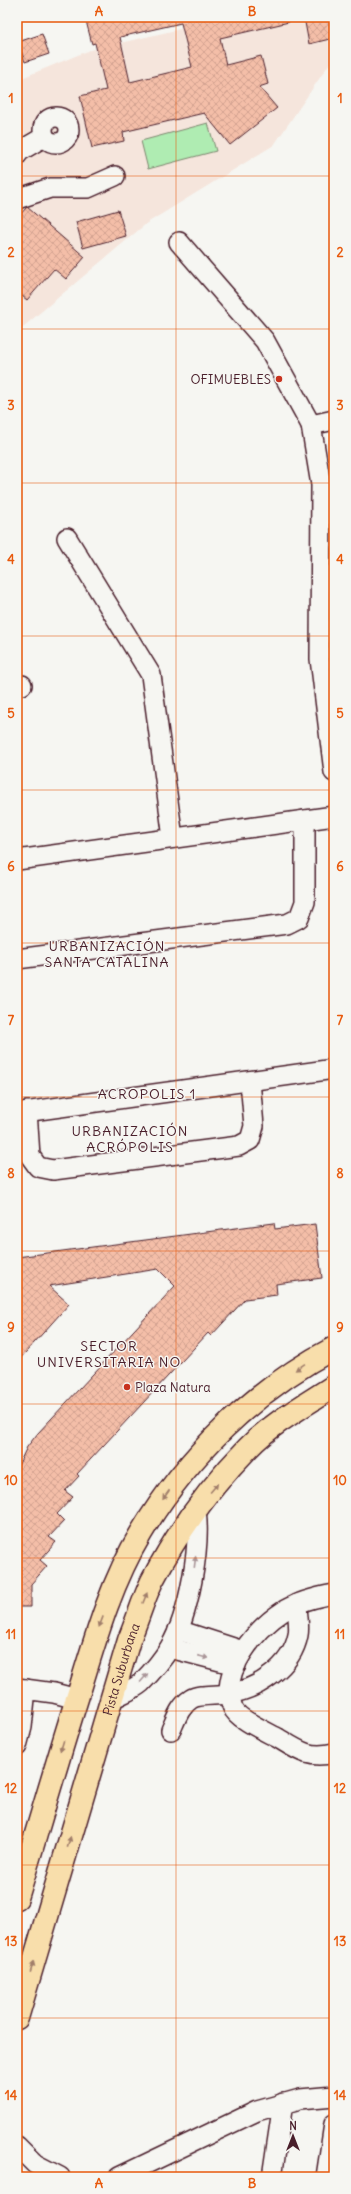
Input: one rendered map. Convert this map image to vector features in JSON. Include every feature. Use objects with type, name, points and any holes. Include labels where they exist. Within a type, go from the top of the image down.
[{"type":"main road","points":[[17,1898],[99,1627],[119,1576],[140,1534],[167,1493],[203,1449],[272,1386],[311,1360],[334,1348]]},
{"type":"main road","name":"Pista Suburbana","points":[[17,2018],[129,1640],[152,1582],[176,1538],[196,1510],[248,1447],[289,1415],[334,1386]]},
{"type":"street","points":[[17,155],[20,151],[44,137]]},
{"type":"street","points":[[17,199],[50,188],[88,188],[116,176]]},
{"type":"street","points":[[179,242],[265,341],[311,425],[321,486],[327,569],[320,659],[334,772]]},
{"type":"street","points":[[311,425],[334,420]]},
{"type":"street","points":[[67,538],[151,675],[173,838]]},
{"type":"street","points":[[17,860],[334,816]]},
{"type":"street","points":[[17,959],[287,924],[299,918],[304,902],[304,820]]},
{"type":"street","points":[[250,1081],[254,1126],[250,1140],[238,1146],[53,1170],[38,1167],[30,1156],[22,1112],[334,1069]]},
{"type":"street","points":[[112,1699],[140,1683],[170,1648],[178,1630],[193,1576],[199,1529],[196,1510]]},
{"type":"street","points":[[334,1594],[297,1604],[285,1610],[257,1633],[239,1658],[229,1694],[233,1709],[244,1719],[300,1751],[319,1757],[334,1753]]},
{"type":"street","points":[[171,1730],[182,1707],[192,1699],[229,1694],[256,1686],[272,1676],[291,1651],[298,1635],[297,1604]]},
{"type":"street","points":[[178,1630],[239,1658]]},
{"type":"street","points":[[170,1648],[239,1658]]},
{"type":"street","points":[[17,1746],[21,1688],[77,1699]]},
{"type":"street","points":[[119,2177],[257,2111],[306,2098],[334,2096]]},
{"type":"street","points":[[272,2177],[283,2103]]},
{"type":"street","points":[[326,2177],[334,2124]]},
{"type":"street","points":[[17,2146],[35,2164],[60,2177]]},
{"type":"shaded area","points":[[232,17],[334,17],[334,57],[274,145],[147,223],[17,332],[17,80],[90,50]]},
{"type":"green space","points":[[208,123],[216,151],[148,169],[141,141]]},
{"type":"building","points":[[85,17],[288,17],[289,22],[220,38],[226,65],[261,56],[268,84],[259,87],[277,108],[230,145],[204,113],[123,132],[124,141],[92,148],[80,96],[106,90],[95,43],[92,44]],"holes":[[[181,23],[192,67],[130,82],[120,37]]]},
{"type":"building","points":[[304,17],[334,17],[334,38],[309,44]]},
{"type":"building","points":[[42,34],[49,54],[25,62],[18,42]]},
{"type":"building","points":[[27,207],[85,257],[66,279],[54,269],[27,300],[17,292],[17,218]]},
{"type":"building","points":[[118,210],[126,236],[83,248],[76,222]]},
{"type":"building","points":[[274,1223],[275,1229],[315,1224],[322,1278],[276,1284],[277,1295],[245,1299],[211,1336],[208,1333],[77,1474],[79,1476],[65,1491],[73,1497],[57,1514],[64,1521],[49,1537],[56,1542],[40,1560],[47,1566],[31,1584],[31,1607],[17,1607],[17,1468],[27,1447],[38,1433],[175,1286],[158,1269],[49,1286],[69,1304],[17,1362],[17,1257]]},
{"type":"place","name":"OFIMUEBLES","points":[[279,379]]},
{"type":"place","name":"Plaza Natura","points":[[127,1387]]},
{"type":"district","name":"URBANIZACIÓN SANTA CATALINA","points":[[107,954]]},
{"type":"district","name":"ACROPOLIS 1","points":[[147,1094]]},
{"type":"district","name":"URBANIZACIÓN ACRÓPOLIS","points":[[130,1140]]},
{"type":"district","name":"SECTOR UNIVERSITARIA NO","points":[[109,1354]]}]
